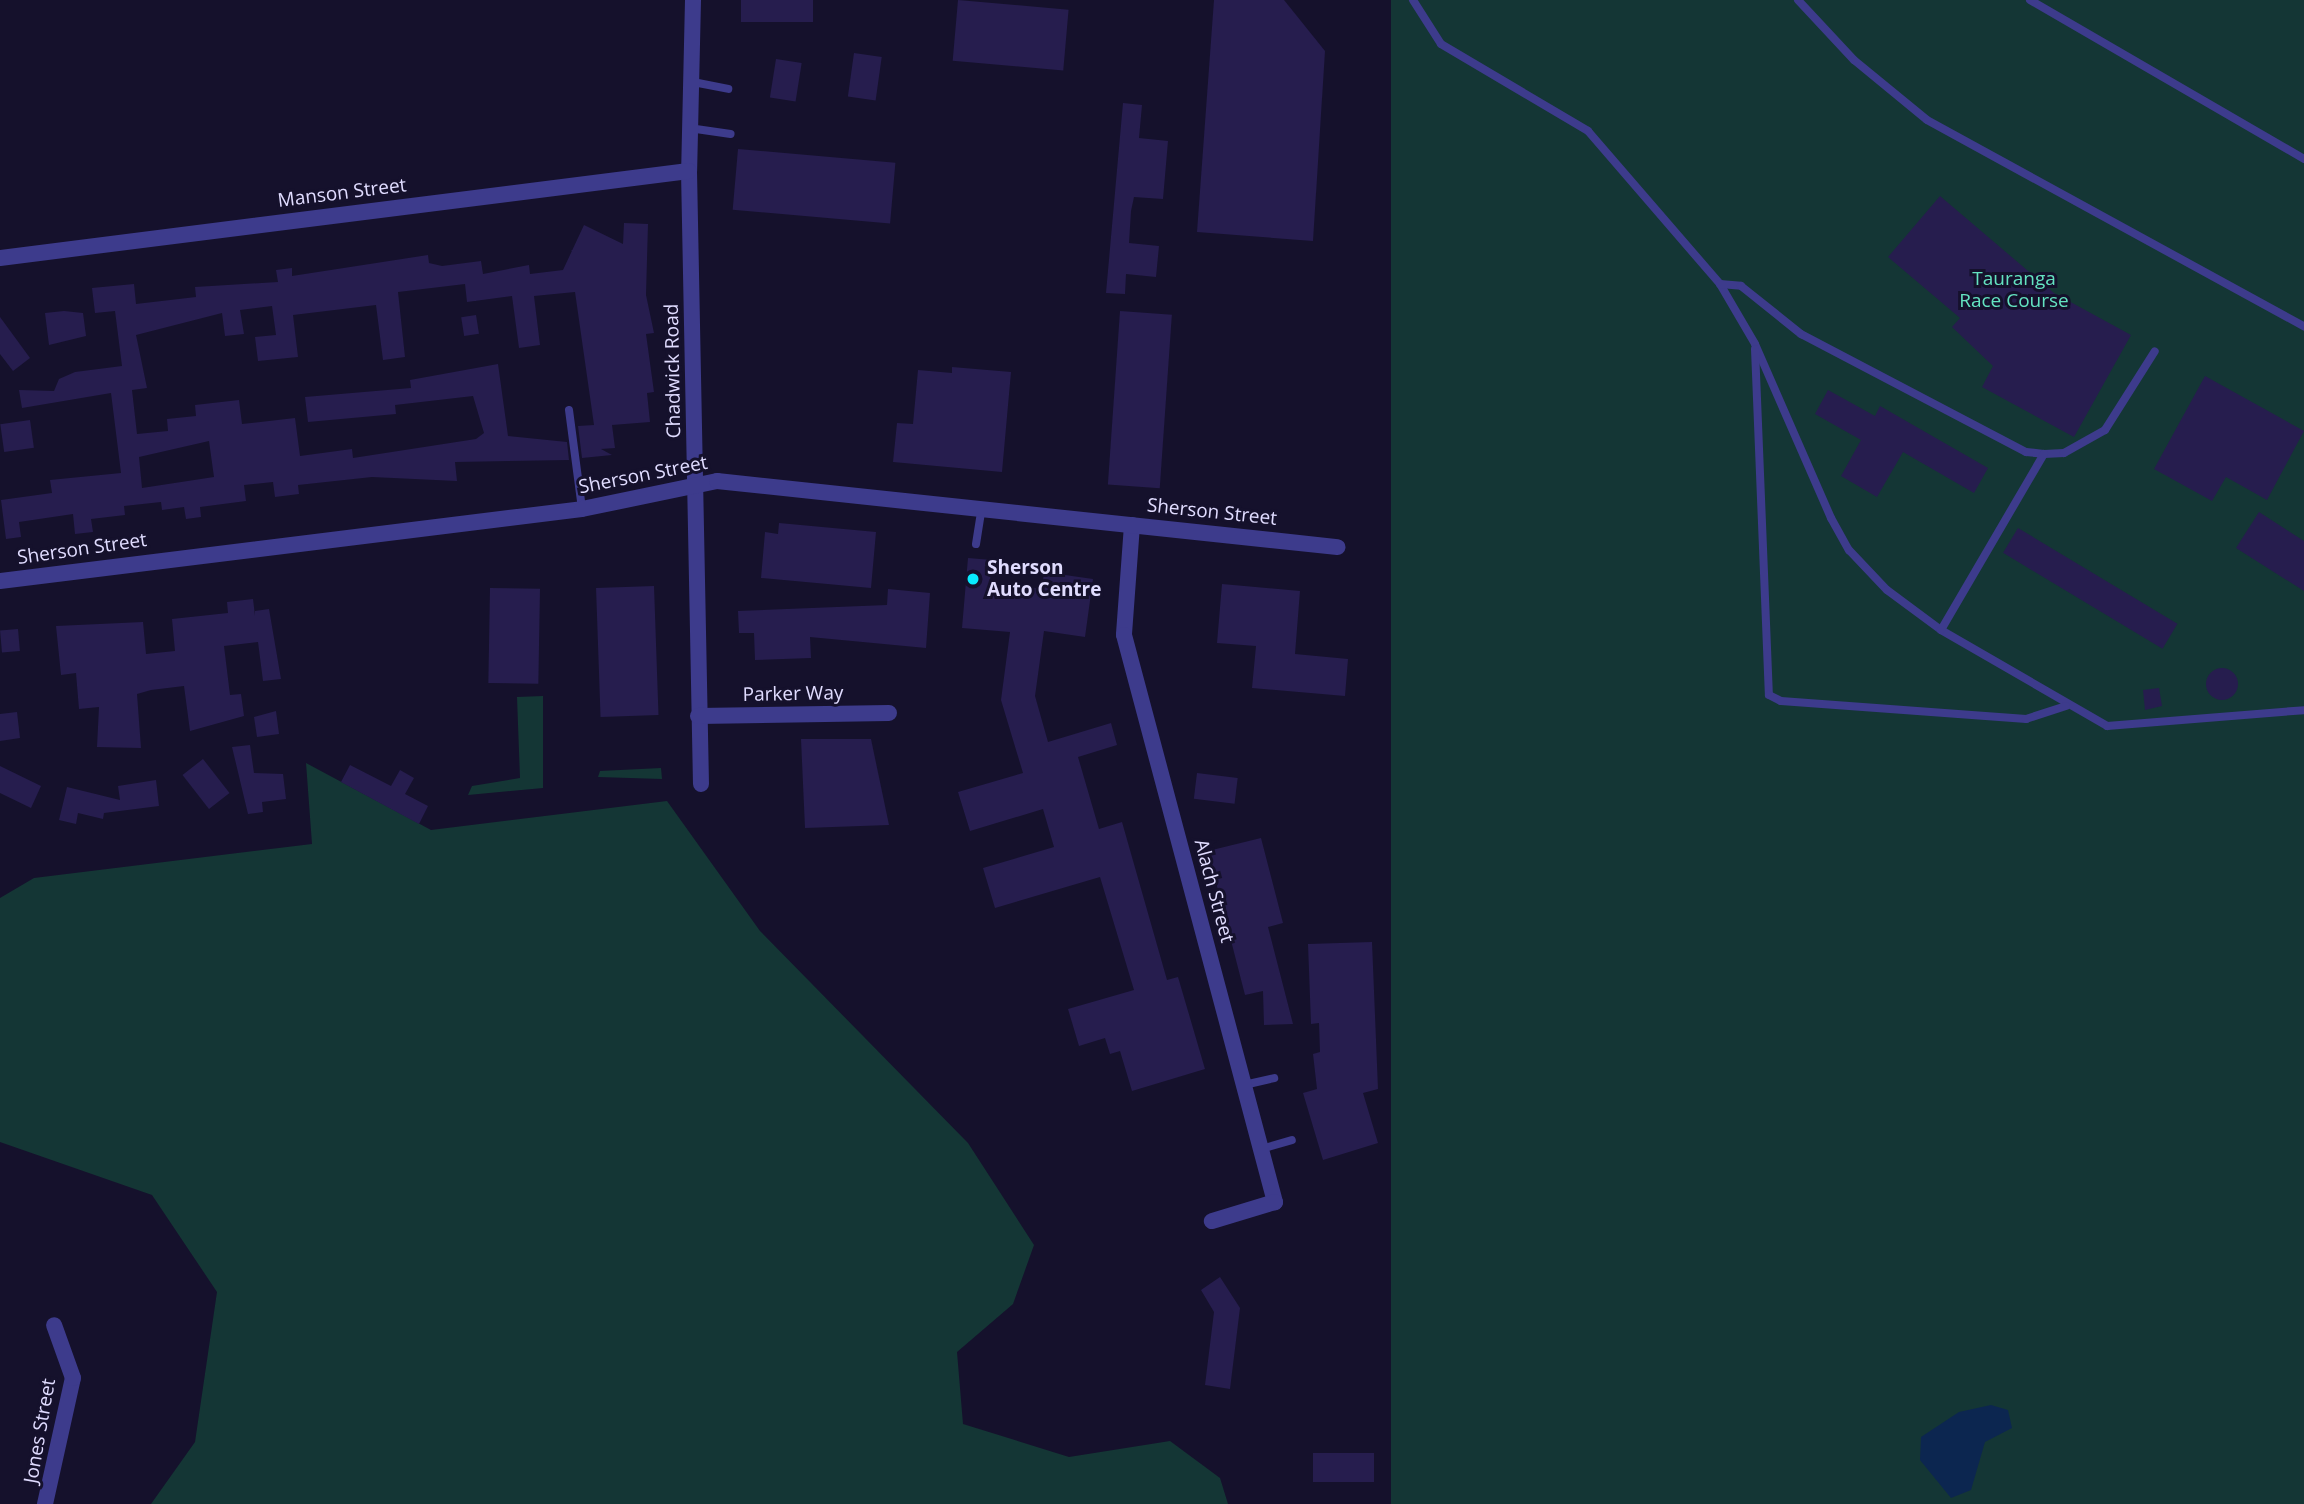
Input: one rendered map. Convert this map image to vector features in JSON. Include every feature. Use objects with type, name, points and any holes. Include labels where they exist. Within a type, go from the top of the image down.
[{"type":"street","name":"Chadwick Road","points":[[693,0],[689,171],[701,784]]},
{"type":"street","name":"Manson Street","points":[[0,258],[689,171]]},
{"type":"street","name":"Sherson Street","points":[[0,581],[582,509],[697,488],[717,481],[1337,547]]},
{"type":"street","name":"Alach Street","points":[[1132,525],[1124,635],[1275,1202],[1212,1221]]},
{"type":"street","name":"Parker Way","points":[[698,716],[889,713]]},
{"type":"street","name":"Jones Street","points":[[45,1504],[73,1378],[54,1325]]},
{"type":"lane","points":[[1413,0],[1441,44],[1588,131],[1720,285],[1755,344],[1849,550],[1887,590],[1941,630],[1969,641],[2066,706],[2107,726],[2304,710]]},
{"type":"lane","points":[[1798,0],[1854,60],[1927,120],[2304,326]]},
{"type":"lane","points":[[2030,0],[2304,159]]},
{"type":"lane","points":[[693,82],[729,89]]},
{"type":"lane","points":[[690,128],[731,134]]},
{"type":"lane","points":[[1720,285],[1741,286],[1801,334],[2026,452],[2064,453],[2105,430],[2155,351]]},
{"type":"lane","points":[[1755,344],[1769,695],[1781,701],[2026,719],[2066,706]]},
{"type":"lane","points":[[569,410],[582,509]]},
{"type":"lane","points":[[1941,630],[2043,454]]},
{"type":"lane","points":[[976,544],[981,511]]},
{"type":"lane","points":[[1244,1085],[1274,1078]]},
{"type":"lane","points":[[1261,1149],[1292,1140]]},
{"type":"green space","name":"Tauranga Race Course","points":[[1391,0],[2304,0],[2304,1504],[1391,1504]]},
{"type":"green space","points":[[543,696],[543,788],[468,795],[472,786],[520,778],[517,697]]},
{"type":"green space","points":[[306,763],[431,830],[667,801],[760,931],[968,1143],[1034,1245],[1013,1304],[957,1352],[963,1424],[1069,1457],[1170,1441],[1220,1478],[1228,1504],[151,1504],[195,1442],[217,1292],[152,1195],[0,1142],[0,898],[34,878],[312,844]]},
{"type":"green space","points":[[661,768],[662,779],[598,777],[600,771]]},
{"type":"water","points":[[1991,1405],[2008,1410],[2012,1428],[1985,1442],[1971,1490],[1951,1498],[1920,1460],[1921,1437],[1959,1412]]},
{"type":"building","points":[[741,0],[813,0],[813,22],[741,22]]},
{"type":"building","points":[[958,0],[1069,10],[1063,70],[953,61]]},
{"type":"building","points":[[1214,0],[1284,0],[1325,51],[1313,241],[1197,232]]},
{"type":"building","points":[[854,53],[882,57],[876,100],[848,97]]},
{"type":"building","points":[[776,59],[802,63],[796,102],[770,98]]},
{"type":"building","points":[[1123,103],[1142,105],[1139,138],[1168,141],[1163,199],[1134,197],[1131,211],[1129,243],[1159,246],[1156,277],[1126,274],[1125,294],[1106,293]]},
{"type":"building","points":[[738,149],[895,163],[890,224],[733,210]]},
{"type":"building","points":[[1940,196],[2054,293],[2131,335],[2074,437],[1982,387],[1993,366],[1952,327],[1960,318],[1888,257]]},
{"type":"building","points":[[624,223],[648,224],[646,295],[654,333],[646,334],[654,392],[647,393],[650,422],[612,425],[615,448],[601,449],[612,455],[582,458],[578,426],[594,425],[575,292],[534,296],[540,345],[519,348],[512,296],[467,302],[465,284],[398,292],[405,357],[383,360],[376,305],[293,315],[298,357],[258,361],[255,337],[276,335],[272,306],[240,310],[244,334],[225,336],[222,313],[136,335],[147,388],[132,390],[137,434],[168,431],[167,419],[196,416],[195,405],[239,400],[242,424],[295,418],[300,456],[352,449],[353,458],[476,439],[484,433],[473,396],[395,405],[396,414],[308,422],[305,397],[411,388],[410,380],[498,364],[508,436],[567,442],[569,460],[455,462],[457,481],[372,477],[298,485],[299,494],[275,497],[273,482],[244,485],[246,501],[200,507],[201,517],[186,519],[184,507],[162,510],[161,502],[124,506],[125,515],[91,519],[93,532],[75,534],[73,514],[19,522],[21,537],[6,539],[1,500],[52,493],[50,480],[121,473],[111,393],[22,408],[19,390],[54,391],[59,379],[75,372],[122,366],[115,311],[95,313],[92,288],[134,284],[136,304],[196,297],[195,287],[278,282],[276,270],[292,268],[292,276],[428,255],[429,263],[442,266],[481,261],[483,274],[529,265],[530,274],[563,270],[584,225],[623,244]],"holes":[[[209,441],[214,477],[142,488],[139,457]]]},
{"type":"building","points":[[1120,311],[1172,315],[1160,488],[1108,485]]},
{"type":"building","points":[[45,313],[83,313],[86,336],[49,345]]},
{"type":"building","points":[[476,315],[479,334],[464,336],[461,317]]},
{"type":"building","points":[[0,317],[30,358],[13,371],[0,354]]},
{"type":"building","points":[[952,367],[1011,372],[1002,472],[893,462],[897,423],[913,424],[918,370],[952,373]]},
{"type":"building","points":[[2205,376],[2304,431],[2267,500],[2226,477],[2212,501],[2154,469]]},
{"type":"building","points":[[1828,390],[1875,416],[1880,406],[1988,468],[1974,493],[1903,452],[1877,497],[1841,476],[1861,440],[1815,414]]},
{"type":"building","points":[[30,420],[34,448],[4,452],[0,424]]},
{"type":"building","points":[[2259,512],[2304,541],[2304,591],[2236,548]]},
{"type":"building","points":[[779,523],[876,532],[871,588],[761,578],[765,532],[778,534]]},
{"type":"building","points":[[2018,528],[2177,624],[2162,649],[2003,553]]},
{"type":"building","points":[[968,558],[992,560],[990,581],[1042,589],[1044,572],[1093,579],[1085,637],[1044,631],[1035,696],[1048,742],[1111,723],[1117,745],[1078,757],[1099,829],[1122,822],[1167,980],[1178,977],[1205,1069],[1132,1091],[1120,1051],[1110,1054],[1105,1038],[1079,1046],[1068,1009],[1134,990],[1100,877],[995,908],[983,868],[1054,847],[1043,809],[970,831],[958,792],[1023,773],[1001,700],[1010,632],[962,628]]},
{"type":"building","points":[[1222,584],[1300,591],[1295,654],[1348,659],[1345,696],[1252,688],[1256,646],[1217,643]]},
{"type":"building","points":[[654,586],[659,715],[601,717],[596,588]]},
{"type":"building","points":[[490,588],[540,589],[538,684],[488,683]]},
{"type":"building","points":[[888,589],[930,593],[926,648],[810,637],[811,658],[755,660],[754,633],[739,633],[738,611],[887,605]]},
{"type":"building","points":[[253,599],[255,616],[255,611],[269,609],[281,679],[263,681],[258,642],[224,646],[230,695],[241,694],[244,716],[190,731],[184,686],[151,690],[137,694],[141,748],[97,747],[99,707],[79,709],[76,673],[61,675],[56,626],[143,622],[146,654],[175,651],[172,619],[228,613],[227,602]]},
{"type":"building","points":[[18,629],[20,651],[2,652],[0,631]]},
{"type":"building","points":[[2222,668],[2233,673],[2238,684],[2233,695],[2222,700],[2211,695],[2206,684],[2211,673]]},
{"type":"building","points":[[2159,688],[2162,706],[2145,710],[2143,690]]},
{"type":"building","points":[[276,711],[279,734],[257,737],[254,717]]},
{"type":"building","points":[[17,712],[20,738],[0,741],[0,714]]},
{"type":"building","points":[[801,739],[871,739],[889,825],[805,828]]},
{"type":"building","points":[[250,745],[254,773],[283,774],[286,799],[262,802],[263,812],[248,814],[232,747]]},
{"type":"building","points":[[203,759],[229,793],[209,809],[183,775]]},
{"type":"building","points":[[350,765],[391,786],[400,770],[414,778],[405,794],[428,806],[419,824],[341,782]]},
{"type":"building","points":[[0,766],[41,786],[31,808],[0,793]]},
{"type":"building","points":[[1197,773],[1238,778],[1235,804],[1194,799]]},
{"type":"building","points":[[156,780],[159,806],[104,813],[103,819],[78,813],[76,824],[59,820],[67,787],[120,800],[118,786]]},
{"type":"building","points":[[1261,838],[1283,923],[1268,927],[1293,1024],[1264,1025],[1263,991],[1245,995],[1208,851]]},
{"type":"building","points":[[1372,942],[1378,1089],[1363,1093],[1378,1143],[1323,1160],[1303,1093],[1317,1089],[1313,1054],[1320,1052],[1319,1023],[1311,1024],[1308,944]]},
{"type":"building","points":[[1220,1277],[1240,1308],[1230,1389],[1205,1385],[1214,1312],[1201,1290]]},
{"type":"building","points":[[1313,1453],[1374,1453],[1374,1482],[1313,1482]]},
{"type":"place","name":"Sherson Auto Centre","points":[[973,579]]}]
